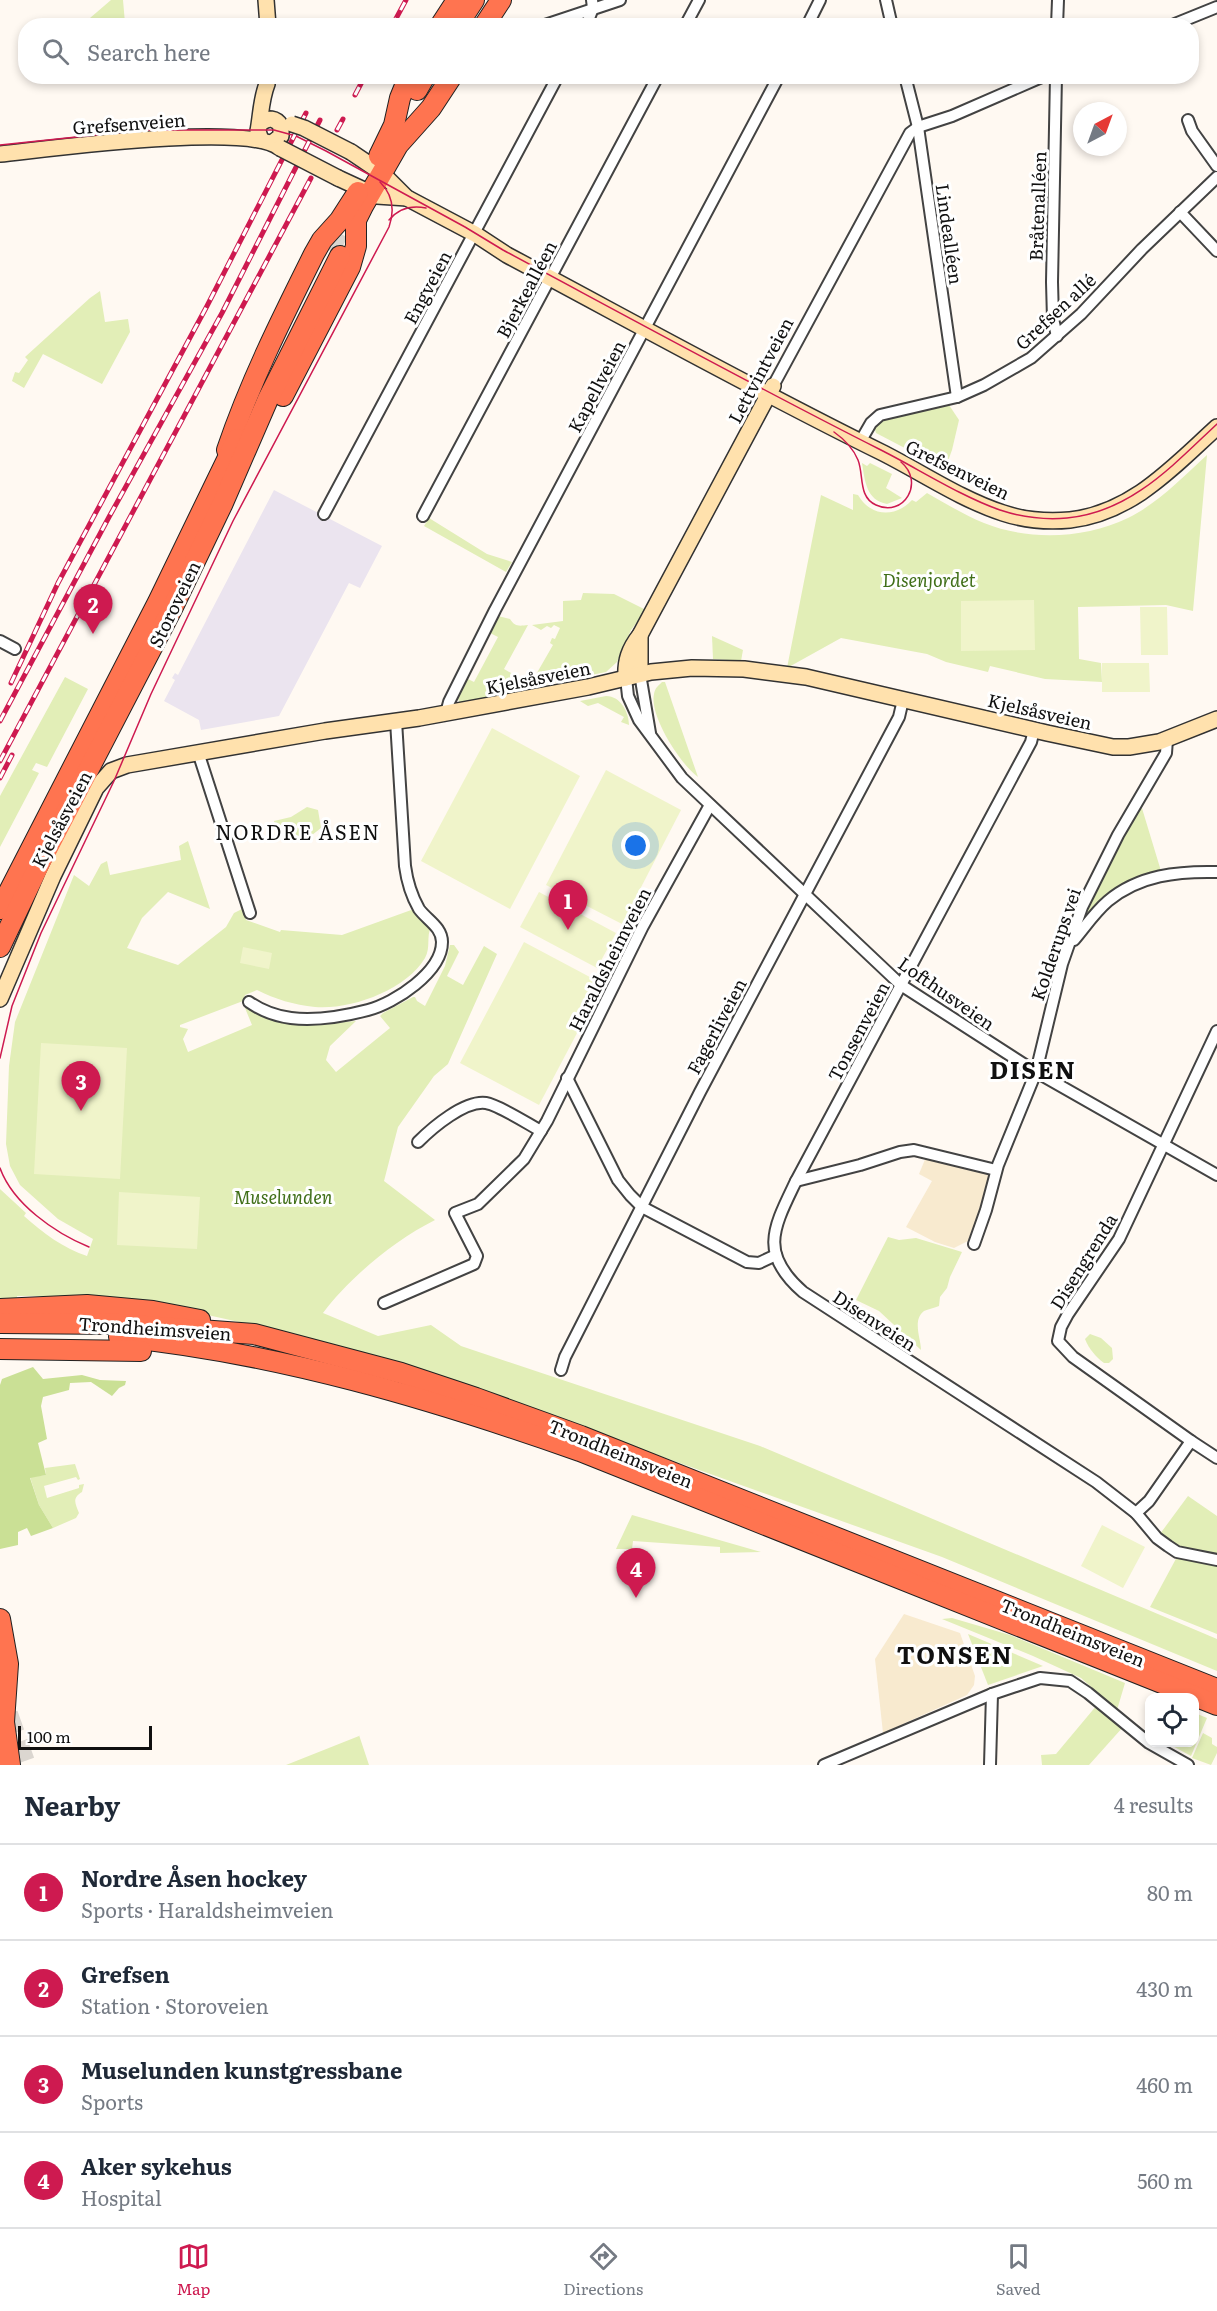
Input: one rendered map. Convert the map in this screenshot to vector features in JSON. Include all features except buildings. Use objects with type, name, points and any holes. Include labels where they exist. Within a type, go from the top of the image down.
[{"type":"highway","points":[[446,18],[457,0]]},
{"type":"highway","points":[[462,18],[474,0]]},
{"type":"highway","points":[[476,18],[487,0]]},
{"type":"highway","points":[[489,18],[501,0]]},
{"type":"highway","points":[[219,473],[247,395],[300,280],[322,240],[365,191],[378,169],[431,108],[447,84]]},
{"type":"highway","points":[[378,169],[394,125],[400,98],[419,85]]},
{"type":"highway","points":[[222,505],[280,401],[350,267],[356,246],[357,220],[365,191]]},
{"type":"highway","name":"Storoveien","points":[[0,947],[10,900],[158,602],[219,473],[334,253],[222,505],[151,652],[10,900]]},
{"type":"highway","points":[[0,1309],[52,1306],[120,1307],[185,1316],[254,1334]]},
{"type":"highway","name":"Trondheimsveien","points":[[0,1323],[89,1329],[254,1334],[401,1373],[523,1414],[1217,1689]]},
{"type":"highway","name":"Trondheimsveien","points":[[0,1335],[89,1329],[224,1352],[348,1380],[519,1430],[590,1456],[1217,1705]]},
{"type":"highway","points":[[0,1349],[224,1352]]},
{"type":"highway","points":[[0,1619],[8,1664],[4,1722],[10,1765]]},
{"type":"street","points":[[266,0],[267,18]]},
{"type":"street","points":[[560,18],[592,4],[620,0]]},
{"type":"street","points":[[689,18],[699,0]]},
{"type":"street","points":[[811,18],[820,0]]},
{"type":"street","points":[[886,0],[890,18]]},
{"type":"street","points":[[1058,0],[1058,18]]},
{"type":"street","points":[[1190,18],[1217,7]]},
{"type":"street","points":[[267,84],[272,131]]},
{"type":"street","name":"Engveien","points":[[324,514],[554,84]]},
{"type":"street","name":"Bjerkealléen","points":[[423,516],[654,84]]},
{"type":"street","name":"Kapellveien","points":[[446,713],[449,702],[495,610],[775,84]]},
{"type":"street","name":"Lindealléen","points":[[907,84],[918,127],[957,397]]},
{"type":"street","points":[[918,127],[952,116],[1026,84]]},
{"type":"street","name":"Bråtenalléen","points":[[1056,84],[1052,282],[1053,319],[1057,336]]},
{"type":"street","points":[[1188,120],[1192,131],[1217,166]]},
{"type":"street","name":"Lettvintveien","points":[[633,676],[629,652],[908,135],[918,127]]},
{"type":"street","name":"Grefsenveien","points":[[0,154],[154,138],[272,131],[338,178],[382,197],[407,198]]},
{"type":"street","name":"Grefsenveien","points":[[0,147],[153,132],[311,131],[378,169],[407,198],[475,234],[502,252],[553,274],[771,390],[805,414],[995,511],[1032,520],[1060,521],[1103,513],[1135,498],[1156,483],[1217,427]]},
{"type":"street","name":"Grefsen allé","points":[[860,442],[871,423],[880,415],[957,397],[984,385],[1031,358],[1082,314],[1142,249],[1217,177]]},
{"type":"street","points":[[1180,212],[1217,251]]},
{"type":"street","points":[[0,641],[15,649]]},
{"type":"street","name":"Kjelsåsveien","points":[[0,999],[53,876],[93,793],[111,771],[127,765],[446,713],[588,687],[633,676],[693,668],[753,669],[806,677],[1113,747],[1138,746],[1167,740],[1217,719]]},
{"type":"street","name":"Lofthusveien","points":[[633,676],[628,696],[632,707],[658,748],[682,778],[901,986],[1036,1072],[1217,1174]]},
{"type":"street","name":"Fagerliveien","points":[[561,1370],[565,1357],[700,1092],[899,717],[903,700]]},
{"type":"street","points":[[249,1002],[268,1013],[291,1018],[308,1019],[370,1010],[388,1002],[419,981],[430,972],[439,955],[442,940],[439,931],[420,910],[408,885],[396,721]]},
{"type":"street","name":"Tonsenveien","points":[[776,1255],[774,1231],[796,1181],[1026,751],[1034,730]]},
{"type":"street","name":"Kolderups vei","points":[[974,1244],[996,1170],[1036,1072],[1062,964],[1071,944],[1082,907],[1118,835],[1166,753],[1167,740]]},
{"type":"street","points":[[198,752],[250,913]]},
{"type":"street","name":"Haraldsheimveien","points":[[384,1303],[474,1264],[477,1256],[455,1213],[478,1204],[513,1172],[541,1131],[643,926],[710,805]]},
{"type":"street","points":[[1071,944],[1106,903],[1130,886],[1157,876],[1174,873],[1217,872]]},
{"type":"street","points":[[1165,1146],[1217,1031]]},
{"type":"street","points":[[567,1078],[618,1180],[642,1207],[747,1262],[759,1263],[776,1255]]},
{"type":"street","points":[[418,1142],[432,1128],[471,1103],[488,1103],[541,1131]]},
{"type":"street","name":"Disengrenda","points":[[1165,1146],[1119,1239],[1068,1314],[1061,1327],[1058,1341],[1073,1357],[1217,1458]]},
{"type":"street","points":[[796,1181],[861,1165],[900,1152],[915,1150],[996,1170]]},
{"type":"street","name":"Disenveien","points":[[776,1255],[786,1275],[803,1292],[1096,1482],[1136,1513],[1154,1535],[1168,1546],[1177,1551],[1217,1560]]},
{"type":"street","points":[[1136,1513],[1149,1501],[1191,1441]]},
{"type":"street","points":[[824,1765],[992,1694],[1040,1678],[1070,1681],[1149,1743],[1178,1762],[1188,1765]]},
{"type":"street","points":[[990,1765],[992,1694]]},
{"type":"shaded area","points":[[274,490],[382,546],[360,588],[349,583],[279,716],[201,730],[199,720],[164,701],[175,680],[172,678],[175,673],[178,675]]},
{"type":"shaded area","points":[[926,1157],[993,1174],[968,1241],[954,1248],[935,1242],[906,1227],[932,1181],[919,1174]]},
{"type":"shaded area","points":[[904,1614],[960,1633],[975,1676],[974,1685],[967,1695],[883,1733],[875,1659]]},
{"type":"green space","points":[[111,0],[123,0],[125,18],[90,18]]},
{"type":"green space","points":[[100,291],[105,322],[128,319],[130,332],[102,384],[43,354],[24,388],[12,381],[15,372],[19,373],[28,360],[25,357]]},
{"type":"green space","points":[[949,405],[959,420],[945,469],[876,433],[874,426],[882,419]]},
{"type":"green space","name":"Disenjordet","points":[[1207,455],[1193,611],[1166,605],[1078,607],[1079,659],[1101,663],[1102,682],[1045,679],[990,666],[988,672],[946,662],[927,654],[841,638],[787,668],[821,495],[853,510],[853,494],[858,495],[870,508],[876,511],[891,512],[912,500],[916,502],[927,493],[969,516],[1001,529],[1038,535],[1075,534],[1111,525],[1139,512],[1169,490]]},
{"type":"green space","points":[[862,463],[867,466],[870,463],[892,474],[886,488],[902,498],[887,504],[875,498],[868,489]]},
{"type":"green space","points":[[429,518],[487,554],[512,562],[506,572],[424,526]]},
{"type":"green space","points":[[583,593],[614,594],[646,610],[631,630],[617,662],[606,672],[523,689],[528,676],[534,678],[553,645],[550,643],[552,638],[555,639],[560,628],[554,625],[541,630],[532,625],[563,621],[563,601],[581,600]]},
{"type":"green space","points":[[1034,600],[1035,650],[961,651],[961,601]]},
{"type":"green space","points":[[1140,607],[1167,607],[1168,655],[1141,655]]},
{"type":"green space","points":[[498,616],[510,619],[518,625],[528,625],[504,669],[520,678],[515,690],[516,699],[460,704],[457,696],[466,678],[474,682],[498,637],[490,633]]},
{"type":"green space","points":[[712,636],[743,650],[741,661],[713,659]]},
{"type":"green space","points":[[1102,663],[1149,663],[1150,692],[1102,692]]},
{"type":"green space","points":[[65,677],[88,689],[47,767],[36,763],[32,770],[39,773],[0,847],[0,796]]},
{"type":"green space","points":[[662,682],[665,682],[698,777],[675,751],[656,715],[654,694]]},
{"type":"green space","points":[[606,696],[620,702],[628,715],[629,725],[621,722],[624,717],[598,703],[588,706],[580,701]]},
{"type":"green space","points":[[492,728],[580,776],[510,909],[421,861]]},
{"type":"green space","points":[[606,770],[681,810],[622,924],[546,885]]},
{"type":"green space","points":[[1141,805],[1161,871],[1131,882],[1085,920],[1089,903],[1102,874]]},
{"type":"green space","points":[[307,807],[318,810],[321,828],[303,842],[286,834],[277,836],[274,821],[291,817]]},
{"type":"green space","name":"Muselunden","points":[[188,841],[210,909],[168,892],[142,918],[127,948],[178,965],[226,927],[234,913],[244,908],[246,920],[280,932],[281,930],[342,935],[414,909],[431,927],[425,958],[405,980],[376,996],[345,1005],[315,1007],[278,999],[257,990],[245,995],[243,1001],[180,1025],[188,1029],[183,1039],[188,1052],[252,1025],[245,1008],[250,1007],[281,1021],[311,1025],[356,1021],[330,1046],[326,1060],[336,1072],[390,1028],[380,1016],[383,1013],[413,997],[425,1006],[445,966],[450,945],[454,945],[459,952],[447,976],[463,985],[484,946],[497,954],[448,1064],[434,1076],[398,1127],[384,1181],[435,1220],[404,1238],[374,1260],[346,1286],[323,1313],[378,1336],[431,1325],[461,1346],[760,1446],[1217,1639],[1217,1671],[942,1557],[476,1390],[262,1327],[185,1310],[105,1300],[105,1296],[17,1296],[17,1300],[0,1303],[0,1189],[26,1213],[24,1216],[31,1222],[70,1249],[87,1256],[93,1239],[58,1219],[20,1185],[10,1166],[6,1144],[9,1066],[15,1022],[74,875],[89,886],[101,864],[107,861],[110,875],[181,860],[179,846]]},
{"type":"green space","points":[[539,892],[616,933],[597,968],[520,927]]},
{"type":"green space","points":[[524,942],[603,984],[539,1105],[460,1063]]},
{"type":"green space","points":[[243,947],[272,953],[269,969],[240,963]]},
{"type":"green space","points":[[41,1043],[127,1048],[120,1179],[34,1174]]},
{"type":"green space","points":[[119,1192],[200,1197],[197,1249],[117,1245]]},
{"type":"green space","points":[[888,1237],[899,1240],[916,1238],[962,1252],[947,1288],[940,1297],[939,1306],[924,1311],[918,1319],[921,1350],[879,1311],[856,1300]]},
{"type":"green space","points":[[1090,1334],[1101,1338],[1112,1348],[1113,1359],[1109,1363],[1104,1363],[1091,1349],[1085,1339]]},
{"type":"green space","points":[[33,1367],[43,1379],[82,1375],[100,1380],[126,1381],[125,1385],[112,1396],[91,1382],[70,1383],[69,1390],[43,1397],[41,1406],[47,1439],[38,1443],[46,1475],[30,1478],[39,1505],[53,1528],[31,1536],[27,1528],[18,1532],[18,1545],[0,1549],[0,1385],[2,1379]]},
{"type":"green space","points":[[75,1464],[80,1479],[76,1477],[44,1486],[47,1498],[79,1488],[79,1485],[84,1484],[82,1492],[76,1499],[79,1513],[76,1518],[53,1528],[39,1505],[30,1477],[46,1475],[45,1468]]},
{"type":"green space","points":[[1188,1496],[1217,1516],[1217,1634],[1150,1607],[1178,1555],[1157,1538]]},
{"type":"green space","points":[[632,1515],[761,1552],[720,1553],[720,1547],[633,1541],[632,1549],[616,1549]]},
{"type":"green space","points":[[1102,1525],[1145,1547],[1123,1588],[1081,1566]]},
{"type":"green space","points":[[952,1618],[1010,1635],[1125,1683],[1117,1710],[1081,1678],[942,1619]]},
{"type":"green space","points":[[968,1634],[1043,1666],[988,1685]]},
{"type":"green space","points":[[1097,1705],[1123,1727],[1089,1765],[1042,1765],[1041,1755],[1056,1754]]},
{"type":"green space","points":[[1199,1715],[1207,1718],[1199,1737]]},
{"type":"green space","points":[[1203,1733],[1212,1738],[1212,1744],[1217,1747],[1217,1753],[1211,1765],[1192,1758],[1197,1747],[1199,1747]]},
{"type":"green space","points":[[359,1736],[369,1765],[286,1765]]},
{"type":"green space","points":[[1174,1747],[1195,1747],[1191,1756]]},
{"type":"tunnel","points":[[329,250],[347,218]]},
{"type":"tunnel","points":[[8,1714],[26,1765]]},
{"type":"tram line","points":[[0,145],[143,130],[274,130],[296,136],[690,351],[970,497],[1016,514],[1058,519],[1090,514],[1111,507],[1150,484],[1217,424]]},
{"type":"tram line","points":[[0,1058],[12,1006],[41,933],[114,781],[151,694],[233,521],[389,227],[392,203],[388,192],[380,182]]},
{"type":"tram line","points":[[389,220],[406,208],[426,208]]},
{"type":"tram line","points":[[834,432],[848,444],[856,456],[866,497],[876,505],[886,508],[895,507],[908,496],[911,479],[908,470],[901,462]]},
{"type":"tram line","points":[[0,1168],[15,1194],[37,1216],[63,1234],[89,1247]]},
{"type":"railway","points":[[396,18],[406,0]]},
{"type":"railway","points":[[355,95],[361,84]]},
{"type":"railway","points":[[11,683],[58,583],[207,306],[306,113]]},
{"type":"railway","points":[[337,130],[343,119]]},
{"type":"railway","points":[[0,721],[222,313],[320,120]]},
{"type":"railway","points":[[0,761],[311,178]]},
{"type":"railway","points":[[0,778],[12,755]]},
{"type":"place","name":"Grefsen","points":[[93,634]]},
{"type":"place","name":"Nordre Åsen hockey","points":[[568,930]]},
{"type":"place","name":"Muselunden kunstgressbane","points":[[81,1111]]},
{"type":"place","name":"Aker sykehus","points":[[636,1598]]},
{"type":"district","name":"NORDRE ÅSEN","points":[[298,831]]},
{"type":"district","name":"DISEN","points":[[1033,1068]]},
{"type":"district","name":"TONSEN","points":[[955,1653]]}]
